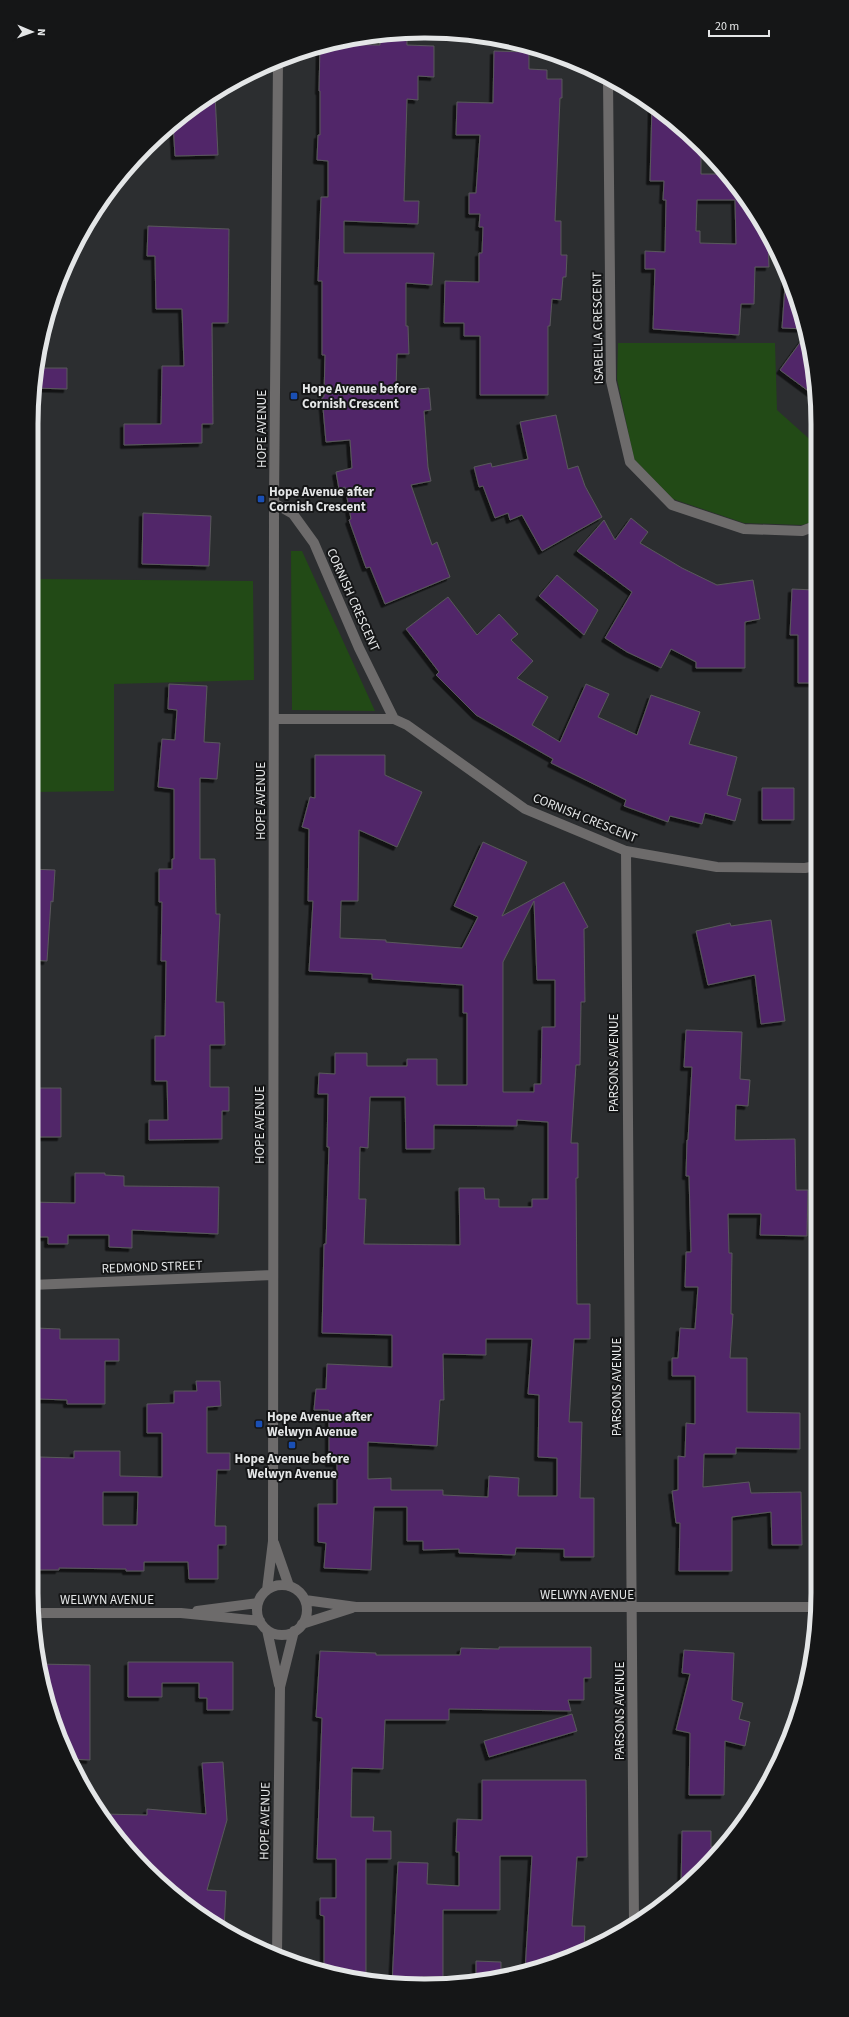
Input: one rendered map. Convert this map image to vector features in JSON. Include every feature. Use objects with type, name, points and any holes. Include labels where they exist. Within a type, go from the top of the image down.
[{"type":"street","name":"HOPE AVENUE","points":[[267,1590],[273,1541],[274,503],[278,67]]},
{"type":"street","name":"ISABELLA CRESCENT","points":[[608,85],[611,381],[630,462],[672,505],[744,529],[802,531],[811,528]]},
{"type":"street","name":"CORNISH CRESCENT","points":[[274,503],[293,514],[314,543],[359,648],[394,719]]},
{"type":"street","name":"CORNISH CRESCENT","points":[[274,720],[394,719],[407,725],[525,809],[626,850],[717,867],[811,867]]},
{"type":"street","name":"PARSONS AVENUE","points":[[626,850],[634,1917]]},
{"type":"street","name":"REDMOND STREET","points":[[38,1285],[273,1275]]},
{"type":"street","name":"HOPE AVENUE","points":[[273,1541],[289,1586]]},
{"type":"street","points":[[267,1630],[260,1621],[257,1609],[258,1603],[261,1596],[267,1590],[281,1585],[296,1589],[304,1600],[306,1613],[298,1628]]},
{"type":"street","name":"WELWYN AVENUE","points":[[304,1600],[356,1607],[810,1607]]},
{"type":"street","name":"WELWYN AVENUE","points":[[181,1613],[258,1603]]},
{"type":"street","name":"WELWYN AVENUE","points":[[267,1630],[280,1635],[356,1607]]},
{"type":"street","name":"WELWYN AVENUE","points":[[39,1613],[181,1613],[260,1621]]},
{"type":"street","name":"HOPE AVENUE","points":[[280,1687],[298,1628]]},
{"type":"street","name":"HOPE AVENUE","points":[[267,1630],[280,1687],[277,1950]]},
{"type":"green space","points":[[618,343],[775,343],[777,410],[811,440],[811,522],[802,525],[744,523],[673,499],[634,459],[617,379]]},
{"type":"green space","points":[[291,551],[302,551],[375,711],[292,710]]},
{"type":"green space","points":[[38,579],[253,581],[254,680],[114,684],[114,791],[38,792]]},
{"type":"building","points":[[407,39],[407,45],[434,46],[434,77],[418,76],[418,100],[407,99],[404,201],[419,201],[418,224],[344,221],[344,253],[434,253],[432,285],[406,283],[406,326],[408,326],[409,354],[397,354],[396,391],[429,388],[431,410],[424,411],[428,467],[431,481],[411,485],[432,545],[437,542],[450,577],[385,604],[370,567],[366,568],[349,520],[351,519],[345,487],[339,489],[336,472],[352,468],[350,440],[326,442],[322,397],[324,397],[325,355],[322,355],[322,281],[318,281],[321,197],[328,197],[328,161],[317,160],[318,135],[320,135],[320,52],[352,44],[380,45],[380,41]]},
{"type":"building","points":[[494,51],[529,52],[529,69],[547,70],[547,79],[562,79],[555,221],[561,221],[561,255],[567,255],[566,277],[563,277],[561,300],[552,299],[550,326],[548,326],[548,395],[480,395],[480,336],[464,336],[464,323],[444,323],[445,281],[479,282],[479,253],[482,253],[483,227],[479,227],[480,214],[469,214],[469,193],[476,193],[480,135],[456,135],[457,102],[493,103]]},
{"type":"building","points":[[215,100],[218,155],[175,156],[173,131]]},
{"type":"building","points":[[652,112],[701,154],[701,174],[718,174],[746,210],[768,249],[769,267],[755,267],[754,304],[741,304],[739,335],[653,329],[655,269],[645,269],[645,251],[665,252],[666,200],[663,200],[664,181],[650,181]],"holes":[[[697,200],[735,200],[736,244],[700,243],[700,231],[696,231]]]},
{"type":"building","points":[[148,226],[229,229],[228,323],[212,323],[213,424],[202,424],[202,443],[124,445],[124,424],[161,424],[162,366],[184,366],[182,309],[156,309],[155,256],[147,256]]},
{"type":"building","points":[[785,286],[799,329],[782,328]]},
{"type":"building","points":[[802,340],[809,392],[780,370]]},
{"type":"building","points":[[42,368],[67,368],[67,389],[40,388]]},
{"type":"building","points":[[556,415],[568,469],[578,466],[585,486],[602,517],[542,551],[522,515],[510,520],[508,513],[495,518],[483,486],[479,487],[474,467],[491,463],[492,467],[528,459],[520,422]]},
{"type":"building","points":[[143,513],[211,516],[209,566],[142,564]]},
{"type":"building","points":[[631,518],[648,532],[640,543],[682,568],[717,585],[753,580],[760,619],[745,622],[745,668],[696,668],[696,662],[671,649],[661,668],[627,652],[605,638],[632,592],[577,551],[604,520],[615,540]]},
{"type":"building","points":[[557,575],[598,610],[584,635],[539,596]]},
{"type":"building","points":[[792,589],[811,590],[811,683],[798,683],[798,635],[790,635]]},
{"type":"building","points":[[448,597],[477,635],[499,614],[518,634],[511,640],[533,661],[517,678],[548,697],[532,725],[560,742],[586,684],[609,694],[598,717],[637,735],[651,695],[700,712],[689,744],[737,757],[727,795],[741,799],[735,821],[705,813],[702,824],[670,816],[668,822],[624,806],[626,800],[551,763],[553,759],[476,715],[436,675],[439,672],[406,629]]},
{"type":"building","points":[[169,684],[207,686],[204,742],[220,743],[217,779],[200,778],[200,859],[215,859],[216,914],[220,914],[216,1002],[224,1002],[225,1045],[210,1045],[210,1087],[229,1087],[229,1111],[222,1111],[222,1139],[149,1140],[149,1120],[168,1120],[167,1081],[155,1081],[155,1036],[165,1036],[166,961],[161,961],[162,902],[159,902],[159,869],[172,869],[172,859],[174,859],[174,789],[158,787],[162,739],[175,740],[177,710],[168,709]]},
{"type":"building","points":[[315,755],[385,755],[385,775],[422,792],[397,847],[359,830],[358,901],[341,901],[340,938],[386,940],[386,942],[462,948],[478,917],[454,906],[483,842],[527,862],[502,916],[564,882],[588,927],[584,929],[585,1002],[581,1002],[580,1065],[576,1065],[571,1143],[578,1143],[578,1178],[576,1178],[577,1304],[590,1304],[590,1339],[574,1339],[569,1422],[582,1422],[580,1498],[594,1498],[594,1557],[564,1557],[564,1549],[516,1548],[515,1555],[459,1553],[459,1549],[423,1550],[423,1541],[407,1541],[407,1507],[374,1507],[371,1570],[324,1568],[326,1543],[318,1542],[318,1504],[337,1504],[337,1463],[329,1463],[329,1410],[314,1410],[316,1389],[326,1389],[327,1364],[392,1367],[392,1335],[322,1333],[324,1244],[326,1244],[329,1147],[327,1147],[328,1094],[318,1094],[319,1073],[335,1074],[335,1053],[367,1053],[367,1066],[407,1066],[407,1059],[437,1059],[437,1085],[467,1085],[467,1013],[463,1013],[463,985],[372,979],[372,974],[309,971],[313,901],[308,901],[309,829],[302,827],[310,797],[315,798]],"holes":[[[534,901],[537,980],[555,980],[555,1027],[542,1027],[541,1084],[534,1084],[534,1092],[503,1092],[503,962]],[[370,1097],[405,1097],[406,1149],[434,1149],[434,1125],[517,1126],[517,1120],[548,1122],[548,1199],[532,1199],[532,1207],[499,1207],[499,1199],[485,1199],[484,1188],[459,1188],[460,1245],[364,1244],[366,1199],[359,1199],[360,1147],[368,1148]],[[486,1339],[532,1339],[528,1394],[539,1395],[538,1457],[557,1458],[557,1496],[518,1496],[519,1478],[489,1476],[488,1497],[443,1495],[443,1490],[391,1490],[391,1478],[368,1479],[368,1442],[437,1446],[440,1400],[444,1400],[443,1354],[486,1355]]]},
{"type":"building","points":[[762,788],[794,788],[794,820],[762,820]]},
{"type":"building","points":[[38,869],[55,870],[53,902],[51,901],[47,961],[38,960]]},
{"type":"building","points":[[771,920],[785,1021],[761,1024],[755,975],[708,985],[696,931],[730,923],[731,926]]},
{"type":"building","points":[[686,1030],[742,1032],[740,1079],[750,1080],[748,1106],[736,1105],[735,1140],[795,1139],[796,1190],[808,1190],[807,1236],[760,1235],[761,1214],[728,1214],[729,1253],[732,1253],[731,1314],[733,1314],[730,1358],[747,1358],[747,1412],[800,1413],[800,1449],[736,1448],[736,1454],[704,1454],[703,1487],[749,1482],[751,1493],[801,1492],[802,1545],[772,1545],[771,1512],[732,1517],[732,1571],[679,1571],[680,1523],[676,1523],[672,1491],[678,1490],[678,1456],[685,1457],[686,1423],[695,1424],[695,1376],[672,1376],[672,1358],[678,1358],[680,1328],[695,1329],[698,1287],[685,1287],[686,1252],[691,1252],[689,1176],[686,1176],[692,1067],[684,1067]]},
{"type":"building","points":[[38,1088],[61,1088],[61,1137],[38,1137]]},
{"type":"building","points":[[75,1173],[105,1173],[105,1175],[124,1176],[124,1186],[219,1187],[218,1234],[132,1230],[132,1248],[109,1247],[109,1235],[68,1235],[68,1244],[48,1244],[48,1237],[38,1237],[38,1202],[75,1203]]},
{"type":"building","points":[[38,1328],[60,1329],[60,1339],[119,1339],[119,1361],[105,1361],[105,1404],[67,1404],[67,1400],[38,1399]]},
{"type":"building","points":[[196,1381],[220,1381],[221,1406],[207,1407],[207,1453],[230,1453],[230,1470],[217,1470],[215,1526],[226,1526],[226,1545],[218,1545],[218,1579],[189,1579],[188,1562],[144,1562],[144,1571],[126,1571],[126,1569],[59,1568],[59,1570],[38,1570],[40,1457],[74,1458],[74,1451],[120,1451],[120,1476],[162,1477],[162,1433],[147,1433],[147,1404],[174,1403],[174,1391],[197,1391]],"holes":[[[103,1492],[138,1492],[137,1525],[103,1525]]]},
{"type":"building","points":[[499,1647],[591,1647],[591,1678],[584,1678],[584,1700],[568,1700],[571,1711],[449,1709],[449,1720],[385,1720],[383,1769],[352,1768],[351,1817],[374,1817],[373,1831],[391,1831],[391,1859],[366,1859],[366,1975],[324,1966],[324,1916],[320,1915],[320,1898],[336,1898],[336,1859],[317,1859],[322,1718],[316,1717],[320,1651],[376,1653],[376,1655],[460,1655],[461,1648],[499,1649]]},
{"type":"building","points":[[684,1650],[734,1653],[732,1700],[743,1703],[739,1719],[750,1722],[745,1746],[725,1741],[724,1795],[689,1795],[690,1733],[676,1730],[690,1674],[682,1673]]},
{"type":"building","points":[[128,1662],[233,1662],[233,1710],[207,1710],[207,1698],[199,1698],[199,1683],[162,1683],[162,1697],[128,1697]]},
{"type":"building","points":[[44,1664],[90,1665],[90,1760],[76,1759],[67,1740],[51,1693]]},
{"type":"building","points":[[572,1714],[577,1731],[489,1757],[484,1741]]},
{"type":"building","points":[[223,1762],[227,1820],[207,1890],[226,1891],[224,1923],[189,1899],[151,1866],[118,1828],[108,1814],[147,1815],[147,1809],[206,1814],[202,1763]]},
{"type":"building","points":[[482,1780],[586,1780],[587,1857],[577,1857],[572,1926],[585,1926],[584,1944],[572,1950],[525,1966],[532,1856],[500,1856],[500,1910],[443,1910],[443,1977],[421,1977],[421,1979],[392,1977],[398,1862],[428,1863],[427,1884],[459,1886],[459,1852],[456,1852],[457,1819],[482,1820]]},
{"type":"building","points":[[682,1831],[711,1831],[711,1847],[715,1847],[698,1866],[681,1881]]},
{"type":"building","points":[[476,1961],[501,1962],[501,1972],[476,1976]]},
{"type":"place","name":"Hope Avenue before Cornish Crescent","points":[[294,396]]},
{"type":"place","name":"Hope Avenue after Cornish Crescent","points":[[261,499]]},
{"type":"place","name":"Hope Avenue after Welwyn Avenue","points":[[259,1424]]},
{"type":"place","name":"Hope Avenue before Welwyn Avenue","points":[[292,1445]]}]
